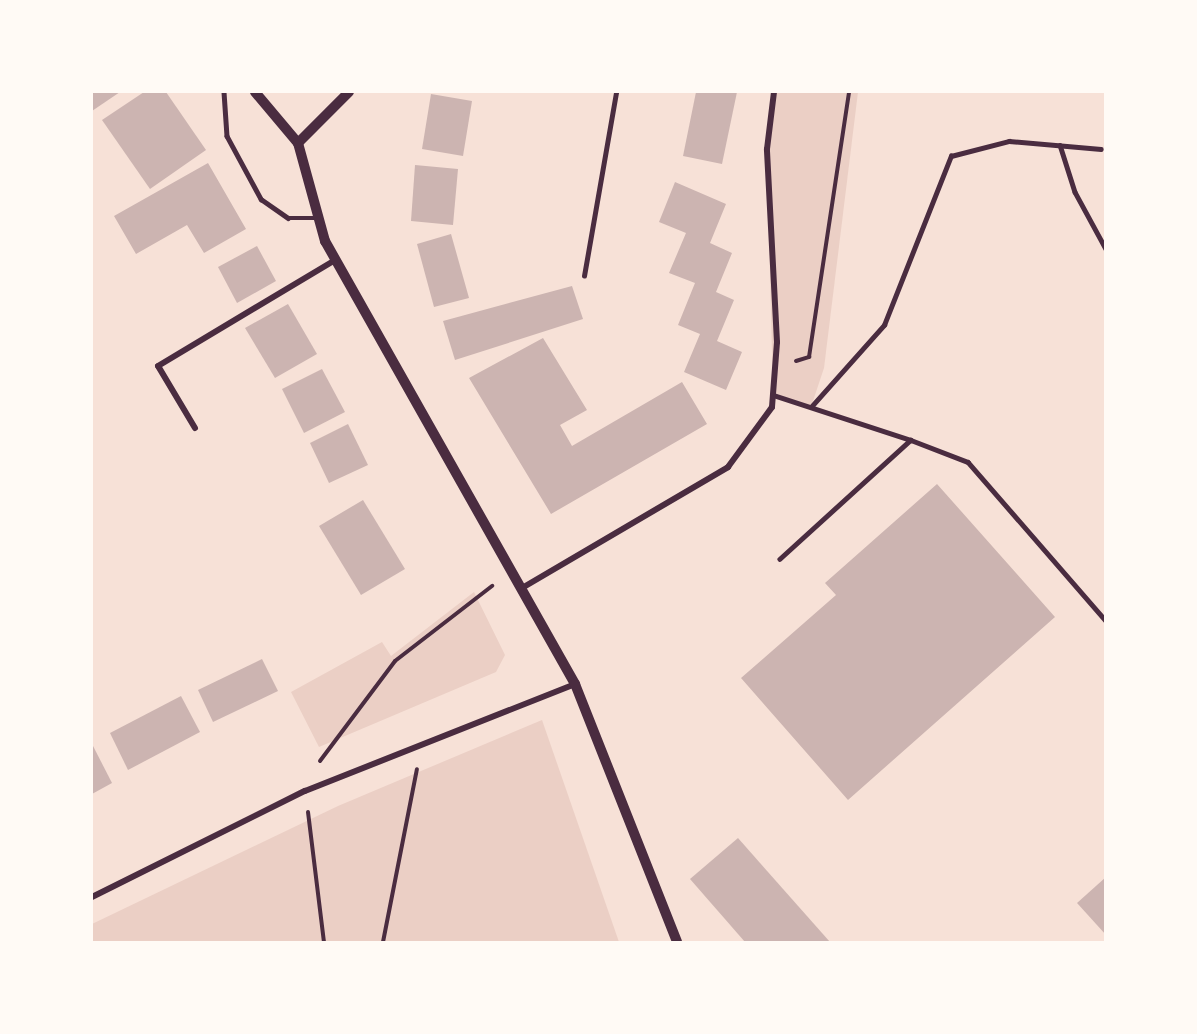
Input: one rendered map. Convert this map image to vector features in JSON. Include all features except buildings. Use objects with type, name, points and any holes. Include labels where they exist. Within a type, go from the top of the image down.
[{"type":"street","points":[[255,92],[298,143],[325,240],[335,260],[575,684],[677,942]]},
{"type":"street","points":[[298,143],[349,92]]},
{"type":"street","points":[[522,588],[728,467],[772,407],[775,369],[766,149],[774,92]]},
{"type":"street","points":[[195,428],[158,366],[335,260]]},
{"type":"street","points":[[92,897],[305,791],[575,684]]},
{"type":"lane","points":[[224,92],[226,136],[261,199],[288,218],[319,219]]},
{"type":"lane","points":[[584,276],[616,92]]},
{"type":"lane","points":[[811,407],[884,325],[951,156],[1009,141],[1101,149]]},
{"type":"lane","points":[[1060,145],[1075,192],[1106,249]]},
{"type":"lane","points":[[773,395],[911,440],[969,462],[1106,621]]},
{"type":"lane","points":[[780,559],[911,440]]},
{"type":"path","points":[[775,369],[809,357],[849,92]]},
{"type":"path","points":[[324,942],[305,791],[329,743],[395,661],[512,570]]},
{"type":"path","points":[[383,942],[422,744]]},
{"type":"shaded area","points":[[774,92],[858,92],[824,368],[811,407],[773,395],[767,149]]},
{"type":"shaded area","points":[[474,592],[505,655],[496,672],[319,747],[291,692],[382,642],[391,656]]},
{"type":"shaded area","points":[[542,720],[619,942],[92,942],[92,924],[338,806]]}]
